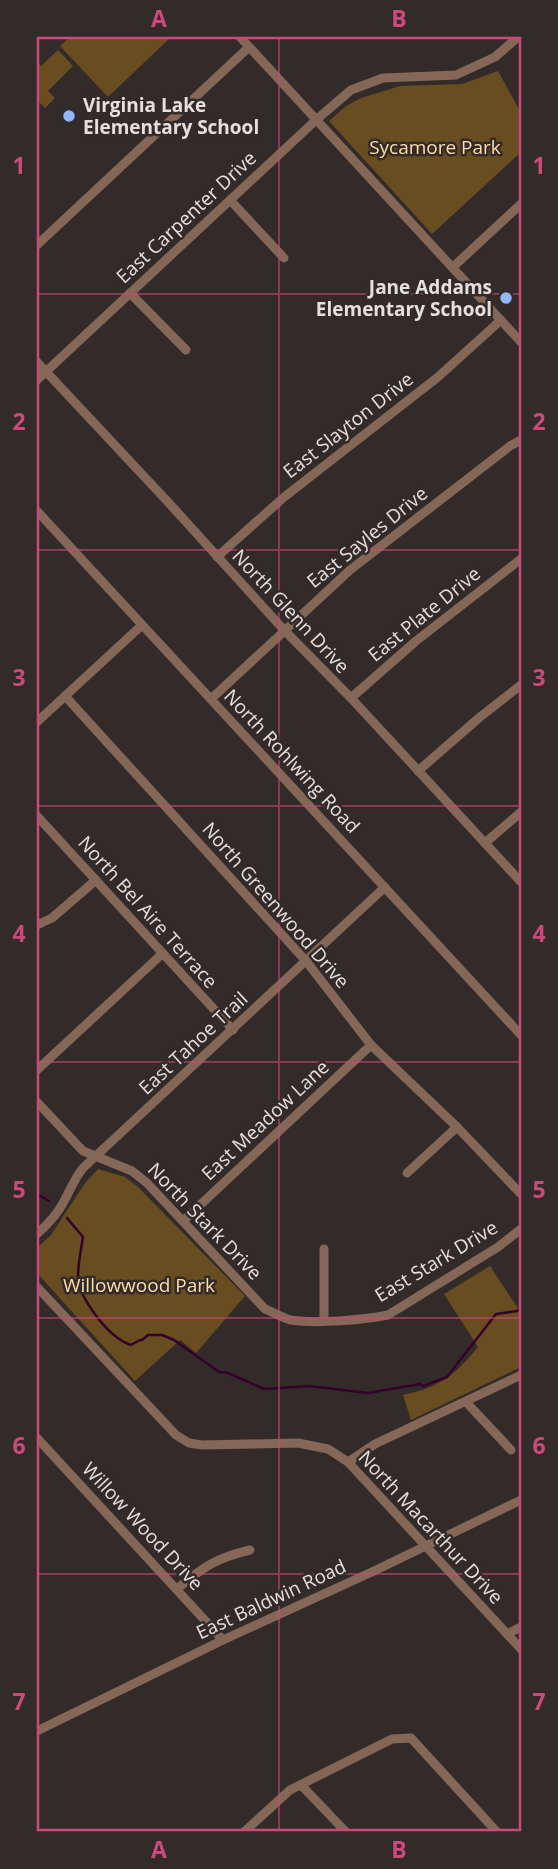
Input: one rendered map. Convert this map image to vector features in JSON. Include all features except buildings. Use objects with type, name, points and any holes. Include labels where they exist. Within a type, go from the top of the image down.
[{"type":"street","points":[[240,37],[521,342]]},
{"type":"street","name":"East Carpenter Drive","points":[[37,380],[351,90],[383,78],[456,75],[495,57],[517,37]]},
{"type":"street","points":[[37,245],[249,47]]},
{"type":"street","points":[[230,200],[284,258]]},
{"type":"street","points":[[453,267],[521,204]]},
{"type":"street","points":[[130,293],[186,350]]},
{"type":"street","name":"East Slayton Drive","points":[[216,557],[283,498],[438,377],[501,320]]},
{"type":"street","name":"North Glenn Drive","points":[[37,362],[521,882]]},
{"type":"street","name":"East Sayles Drive","points":[[211,699],[350,570],[521,440]]},
{"type":"street","name":"North Rohlwing Road","points":[[37,511],[521,1035]]},
{"type":"street","name":"East Plate Drive","points":[[351,698],[416,641],[521,559]]},
{"type":"street","points":[[37,722],[142,625]]},
{"type":"street","points":[[418,771],[521,685]]},
{"type":"street","name":"North Greenwood Drive","points":[[65,696],[306,961],[371,1045],[457,1127],[521,1194]]},
{"type":"street","points":[[485,843],[521,813]]},
{"type":"street","name":"North Bel Aire Terrace","points":[[37,816],[233,1030]]},
{"type":"street","points":[[37,925],[52,918],[96,880]]},
{"type":"street","name":"East Tahoe Trail","points":[[37,1234],[55,1216],[77,1176],[96,1156],[385,887]]},
{"type":"street","points":[[37,1070],[162,954]]},
{"type":"street","name":"East Meadow Lane","points":[[183,1221],[371,1045]]},
{"type":"street","name":"North Stark Drive","points":[[37,1102],[83,1151],[132,1171],[147,1182],[265,1309],[290,1320],[324,1321]]},
{"type":"street","points":[[407,1173],[457,1127]]},
{"type":"street","name":"East Stark Drive","points":[[324,1321],[369,1319],[387,1315],[498,1247],[521,1228]]},
{"type":"street","points":[[324,1249],[324,1321]]},
{"type":"street","name":"North Macarthur Drive","points":[[37,1287],[176,1435],[189,1443],[298,1443],[328,1449],[348,1462],[521,1648]]},
{"type":"street","points":[[348,1462],[375,1444],[521,1375]]},
{"type":"street","points":[[466,1402],[511,1450]]},
{"type":"street","name":"Willow Wood Drive","points":[[37,1438],[222,1640]]},
{"type":"street","name":"East Baldwin Road","points":[[37,1731],[222,1640],[521,1500]]},
{"type":"street","points":[[177,1589],[201,1568],[250,1550]]},
{"type":"street","points":[[507,1634],[521,1627]]},
{"type":"street","points":[[244,1832],[281,1796],[301,1784],[392,1739],[411,1738],[497,1832]]},
{"type":"street","points":[[301,1784],[346,1832]]},
{"type":"green space","points":[[70,37],[171,37],[108,97],[60,46]]},
{"type":"green space","points":[[58,50],[73,66],[48,91],[55,98],[45,108],[37,100],[37,62],[41,66]]},
{"type":"green space","name":"Sycamore Park","points":[[498,71],[521,113],[521,152],[432,234],[329,121],[346,106],[361,98],[400,86],[462,84]]},
{"type":"green space","name":"Willowwood Park","points":[[98,1169],[125,1177],[138,1187],[245,1296],[196,1353],[180,1340],[135,1381],[37,1273],[37,1248],[51,1235],[85,1183]]},
{"type":"green space","points":[[490,1266],[521,1313],[521,1367],[411,1420],[403,1395],[445,1379],[478,1347],[444,1294]]},
{"type":"waterway","points":[[37,1194],[49,1201]]},
{"type":"waterway","points":[[67,1218],[83,1237],[78,1276],[84,1296],[89,1306],[114,1335],[131,1345],[148,1335],[162,1335],[174,1340],[219,1372],[228,1373],[264,1389],[309,1386],[368,1393],[420,1384],[423,1386],[447,1377],[496,1314],[521,1308]]},
{"type":"place","name":"Virginia Lake Elementary School","points":[[69,116]]},
{"type":"place","name":"Jane Addams Elementary School","points":[[506,298]]}]
